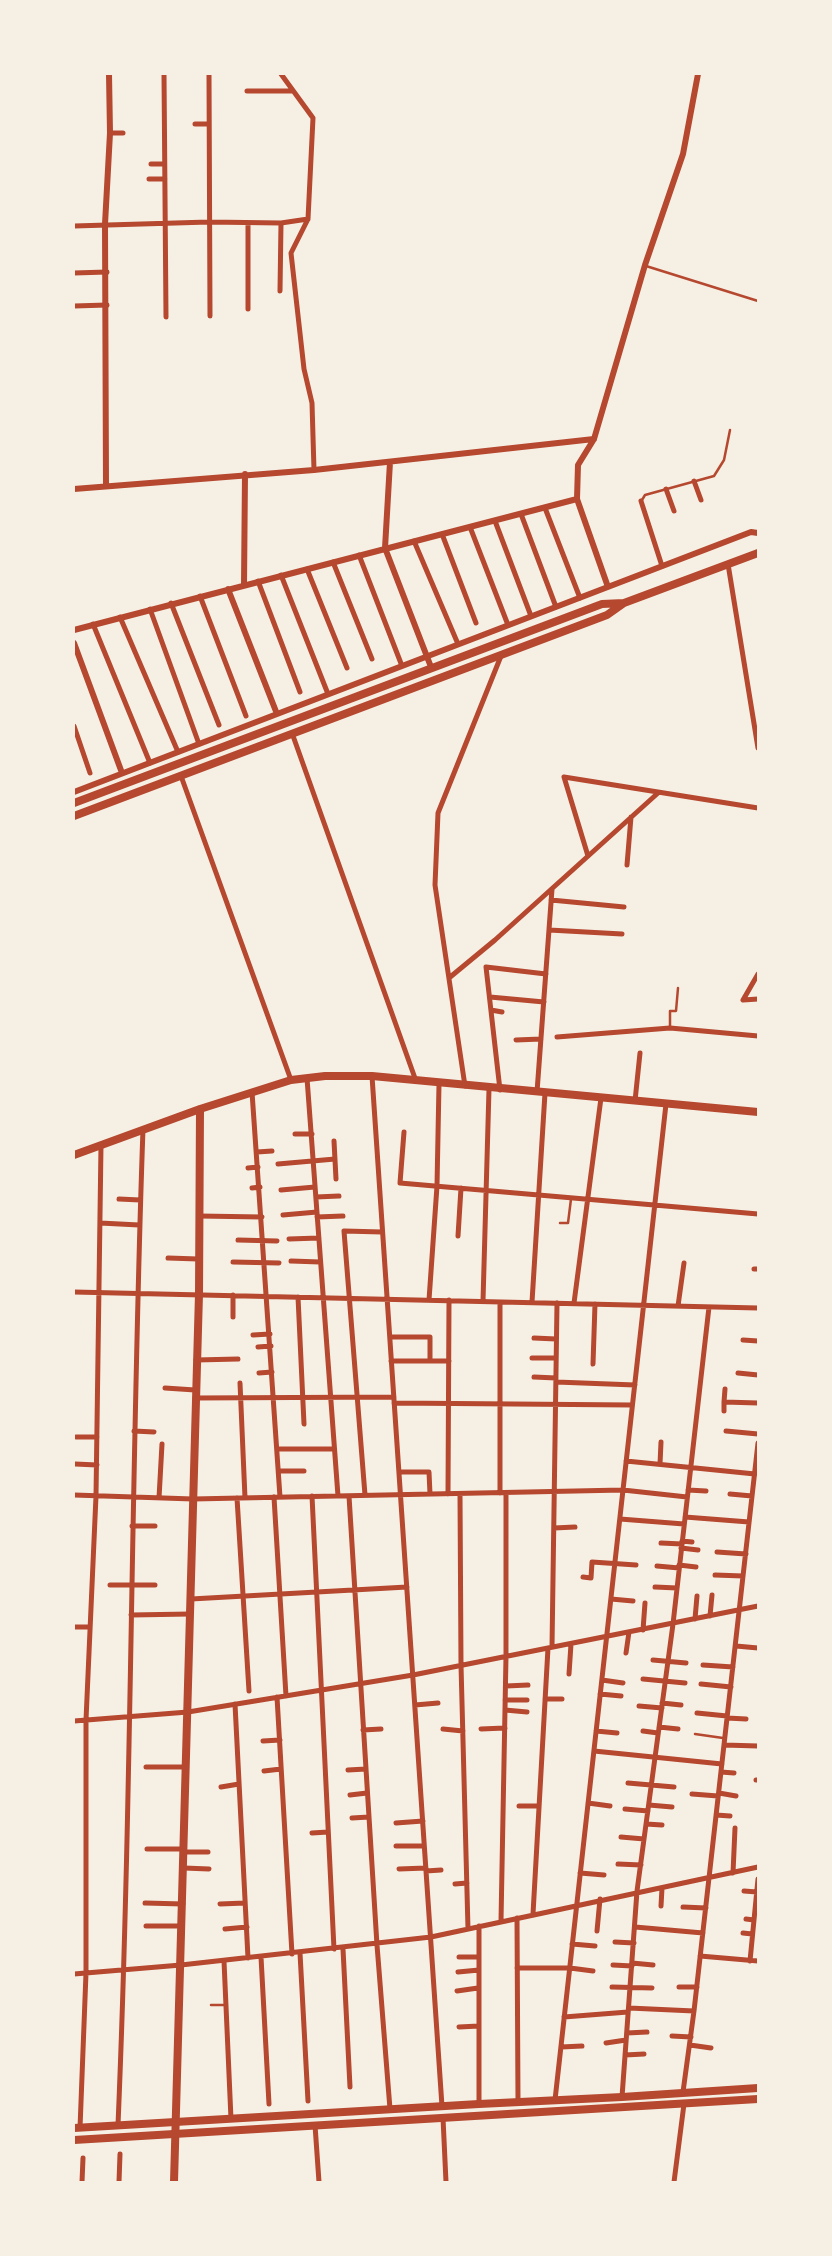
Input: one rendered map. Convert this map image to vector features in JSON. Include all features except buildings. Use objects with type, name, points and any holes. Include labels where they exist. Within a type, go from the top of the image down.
[{"type":"main road","points":[[74,816],[501,656],[607,615],[624,603],[758,553]]},
{"type":"main road","points":[[74,803],[602,604],[624,603]]},
{"type":"main road","points":[[74,1156],[200,1108],[291,1080],[308,1078],[372,1076],[500,1090],[758,1112]]},
{"type":"main road","points":[[174,2182],[182,1965],[198,1294],[200,1108]]},
{"type":"main road","points":[[77,2128],[758,2088]]},
{"type":"main road","points":[[683,2092],[684,2104]]},
{"type":"main road","points":[[74,2140],[758,2099]]},
{"type":"street","points":[[106,486],[107,272],[105,224],[110,133],[110,74]]},
{"type":"street","points":[[164,74],[166,317]]},
{"type":"street","points":[[209,74],[210,316]]},
{"type":"street","points":[[281,74],[313,118],[308,219],[291,253],[304,369],[312,403],[314,470]]},
{"type":"street","points":[[608,587],[577,499],[578,465],[594,439],[645,266],[683,154],[698,74]]},
{"type":"street","points":[[247,91],[293,91]]},
{"type":"street","points":[[195,124],[209,124]]},
{"type":"street","points":[[110,133],[122,132]]},
{"type":"street","points":[[151,164],[164,164]]},
{"type":"street","points":[[149,180],[164,179]]},
{"type":"street","points":[[74,226],[209,222],[248,224],[281,223],[308,219]]},
{"type":"street","points":[[280,291],[281,223]]},
{"type":"street","points":[[248,224],[248,309]]},
{"type":"street","points":[[74,273],[107,272]]},
{"type":"street","points":[[74,306],[107,305]]},
{"type":"street","points":[[74,489],[314,470],[594,439]]},
{"type":"street","points":[[390,462],[385,548],[431,667]]},
{"type":"street","points":[[244,585],[245,474]]},
{"type":"street","points":[[694,481],[701,500]]},
{"type":"street","points":[[666,490],[674,511]]},
{"type":"street","points":[[74,630],[171,603],[577,499]]},
{"type":"street","points":[[641,501],[662,566]]},
{"type":"street","points":[[545,508],[580,598]]},
{"type":"street","points":[[521,514],[556,607]]},
{"type":"street","points":[[495,521],[532,616]]},
{"type":"street","points":[[470,527],[508,625]]},
{"type":"street","points":[[74,792],[751,532],[758,533]]},
{"type":"street","points":[[442,534],[476,623]]},
{"type":"street","points":[[414,541],[458,644]]},
{"type":"street","points":[[359,555],[402,666]]},
{"type":"street","points":[[333,562],[372,659]]},
{"type":"street","points":[[728,564],[758,748]]},
{"type":"street","points":[[307,568],[347,668]]},
{"type":"street","points":[[281,575],[328,694]]},
{"type":"street","points":[[258,581],[300,692]]},
{"type":"street","points":[[228,589],[277,714]]},
{"type":"street","points":[[200,596],[246,716]]},
{"type":"street","points":[[171,603],[219,725]]},
{"type":"street","points":[[150,609],[199,744]]},
{"type":"street","points":[[120,617],[178,752]]},
{"type":"street","points":[[93,624],[150,762]]},
{"type":"street","points":[[74,643],[122,773]]},
{"type":"street","points":[[465,1086],[435,884],[438,813],[501,656]]},
{"type":"street","points":[[74,726],[90,773]]},
{"type":"street","points":[[292,733],[416,1081]]},
{"type":"street","points":[[181,776],[291,1080]]},
{"type":"street","points":[[588,856],[564,777],[758,808]]},
{"type":"street","points":[[449,978],[658,793]]},
{"type":"street","points":[[627,865],[632,816]]},
{"type":"street","points":[[532,1302],[540,1196],[541,1038],[552,888]]},
{"type":"street","points":[[551,900],[624,907]]},
{"type":"street","points":[[549,930],[622,934]]},
{"type":"street","points":[[500,1090],[486,967],[546,974]]},
{"type":"street","points":[[758,974],[743,1000],[758,999]]},
{"type":"street","points":[[490,997],[544,1002]]},
{"type":"street","points":[[491,1010],[502,1012]]},
{"type":"street","points":[[557,1037],[670,1028],[758,1036]]},
{"type":"street","points":[[516,1040],[541,1038]]},
{"type":"street","points":[[635,1101],[640,1053]]},
{"type":"street","points":[[372,1076],[442,2106]]},
{"type":"street","points":[[308,1078],[338,1496]]},
{"type":"street","points":[[429,1300],[436,1186],[439,1084]]},
{"type":"street","points":[[483,1301],[489,1088]]},
{"type":"street","points":[[252,1092],[278,1449],[277,1497],[286,1696]]},
{"type":"street","points":[[574,1303],[601,1098]]},
{"type":"street","points":[[555,2100],[666,1104]]},
{"type":"street","points":[[118,2125],[124,1970],[137,1293],[143,1129]]},
{"type":"street","points":[[404,1132],[400,1183],[758,1214]]},
{"type":"street","points":[[296,1134],[312,1134]]},
{"type":"street","points":[[334,1141],[336,1179]]},
{"type":"street","points":[[77,2128],[86,1973],[86,1720],[97,1464],[101,1145]]},
{"type":"street","points":[[257,1152],[272,1151]]},
{"type":"street","points":[[278,1164],[335,1159]]},
{"type":"street","points":[[248,1168],[258,1167]]},
{"type":"street","points":[[281,1190],[315,1187]]},
{"type":"street","points":[[252,1188],[260,1188]]},
{"type":"street","points":[[458,1236],[461,1188]]},
{"type":"street","points":[[316,1197],[339,1196]]},
{"type":"street","points":[[119,1199],[140,1200]]},
{"type":"street","points":[[283,1215],[343,1216]]},
{"type":"street","points":[[199,1216],[262,1217]]},
{"type":"street","points":[[100,1223],[139,1225]]},
{"type":"street","points":[[365,1495],[344,1231],[382,1232]]},
{"type":"street","points":[[289,1239],[319,1238]]},
{"type":"street","points":[[238,1240],[277,1241]]},
{"type":"street","points":[[168,1258],[198,1259]]},
{"type":"street","points":[[291,1261],[320,1262]]},
{"type":"street","points":[[233,1262],[279,1263]]},
{"type":"street","points":[[678,1306],[684,1263]]},
{"type":"street","points":[[74,1292],[758,1308]]},
{"type":"street","points":[[233,1295],[233,1317]]},
{"type":"street","points":[[298,1297],[304,1424]]},
{"type":"street","points":[[448,1494],[449,1300]]},
{"type":"street","points":[[500,1302],[500,1404],[506,1656],[501,1922]]},
{"type":"street","points":[[533,1914],[545,1699],[550,1648],[554,1528],[557,1303]]},
{"type":"street","points":[[594,1364],[595,1304]]},
{"type":"street","points":[[622,2097],[637,1891],[673,1624],[709,1307]]},
{"type":"street","points":[[253,1335],[270,1334]]},
{"type":"street","points":[[390,1337],[430,1337],[430,1361]]},
{"type":"street","points":[[534,1338],[556,1339]]},
{"type":"street","points":[[743,1340],[758,1342]]},
{"type":"street","points":[[258,1347],[271,1346]]},
{"type":"street","points":[[532,1358],[556,1358]]},
{"type":"street","points":[[196,1360],[238,1359]]},
{"type":"street","points":[[391,1361],[449,1361]]},
{"type":"street","points":[[259,1374],[272,1372]]},
{"type":"street","points":[[738,1373],[758,1375]]},
{"type":"street","points":[[534,1377],[634,1385]]},
{"type":"street","points":[[240,1384],[246,1498]]},
{"type":"street","points":[[164,1388],[195,1394],[241,1399],[357,1398],[448,1403],[632,1405]]},
{"type":"street","points":[[724,1412],[725,1389]]},
{"type":"street","points":[[724,1402],[758,1403]]},
{"type":"street","points":[[134,1431],[154,1432]]},
{"type":"street","points":[[726,1431],[758,1434]]},
{"type":"street","points":[[76,1437],[97,1437]]},
{"type":"street","points":[[660,1464],[661,1442]]},
{"type":"street","points":[[683,2092],[697,1987],[758,1443]]},
{"type":"street","points":[[159,1498],[162,1444]]},
{"type":"street","points":[[278,1449],[334,1449]]},
{"type":"street","points":[[626,1461],[755,1474]]},
{"type":"street","points":[[75,1464],[97,1464]]},
{"type":"street","points":[[279,1471],[304,1471]]},
{"type":"street","points":[[399,1472],[429,1472],[430,1494]]},
{"type":"street","points":[[74,1495],[193,1499],[623,1490],[687,1497]]},
{"type":"street","points":[[688,1490],[706,1491]]},
{"type":"street","points":[[460,1494],[461,1665],[468,1929]]},
{"type":"street","points":[[730,1494],[752,1496]]},
{"type":"street","points":[[312,1496],[334,1949]]},
{"type":"street","points":[[349,1496],[377,1945],[390,2109]]},
{"type":"street","points":[[237,1498],[249,1692]]},
{"type":"street","points":[[685,1517],[749,1522]]},
{"type":"street","points":[[620,1519],[684,1524]]},
{"type":"street","points":[[132,1526],[155,1526]]},
{"type":"street","points":[[554,1528],[575,1527]]},
{"type":"street","points":[[661,1542],[682,1545],[698,1550]]},
{"type":"street","points":[[682,1545],[692,1542]]},
{"type":"street","points":[[717,1552],[746,1554]]},
{"type":"street","points":[[583,1577],[591,1578],[592,1562],[615,1562],[636,1565]]},
{"type":"street","points":[[657,1566],[696,1567]]},
{"type":"street","points":[[715,1574],[743,1576]]},
{"type":"street","points":[[110,1585],[155,1585]]},
{"type":"street","points":[[190,1599],[407,1587]]},
{"type":"street","points":[[655,1587],[677,1588]]},
{"type":"street","points":[[710,1616],[712,1595]]},
{"type":"street","points":[[695,1619],[697,1596]]},
{"type":"street","points":[[611,1599],[634,1601]]},
{"type":"street","points":[[643,1630],[645,1603]]},
{"type":"street","points":[[74,1721],[188,1712],[413,1675],[758,1606]]},
{"type":"street","points":[[130,1615],[190,1614]]},
{"type":"street","points":[[74,1627],[90,1628]]},
{"type":"street","points":[[626,1653],[629,1632]]},
{"type":"street","points":[[569,1674],[571,1644]]},
{"type":"street","points":[[736,1646],[758,1648]]},
{"type":"street","points":[[653,1660],[686,1663]]},
{"type":"street","points":[[703,1665],[733,1667]]},
{"type":"street","points":[[642,1679],[685,1683]]},
{"type":"street","points":[[602,1680],[623,1683]]},
{"type":"street","points":[[701,1684],[731,1687]]},
{"type":"street","points":[[506,1686],[528,1685]]},
{"type":"street","points":[[600,1694],[621,1696]]},
{"type":"street","points":[[277,1697],[292,1954]]},
{"type":"street","points":[[545,1699],[562,1699]]},
{"type":"street","points":[[505,1700],[527,1700]]},
{"type":"street","points":[[415,1705],[438,1703]]},
{"type":"street","points":[[235,1704],[248,1958]]},
{"type":"street","points":[[638,1706],[681,1705]]},
{"type":"street","points":[[505,1710],[526,1712]]},
{"type":"street","points":[[697,1713],[746,1719]]},
{"type":"street","points":[[481,1729],[505,1728]]},
{"type":"street","points":[[363,1730],[381,1729]]},
{"type":"street","points":[[443,1729],[463,1731]]},
{"type":"street","points":[[642,1731],[678,1729]]},
{"type":"street","points":[[596,1731],[617,1733]]},
{"type":"street","points":[[263,1741],[280,1740]]},
{"type":"street","points":[[724,1745],[758,1746]]},
{"type":"street","points":[[594,1751],[722,1764]]},
{"type":"street","points":[[146,1767],[186,1767]]},
{"type":"street","points":[[264,1771],[281,1769]]},
{"type":"street","points":[[348,1770],[366,1769]]},
{"type":"street","points":[[721,1772],[734,1773]]},
{"type":"street","points":[[628,1783],[674,1787]]},
{"type":"street","points":[[221,1787],[239,1784]]},
{"type":"street","points":[[350,1795],[367,1793]]},
{"type":"street","points":[[692,1794],[736,1796]]},
{"type":"street","points":[[588,1803],[610,1806]]},
{"type":"street","points":[[519,1806],[539,1806]]},
{"type":"street","points":[[625,1809],[672,1807]]},
{"type":"street","points":[[716,1815],[730,1816]]},
{"type":"street","points":[[352,1818],[369,1817]]},
{"type":"street","points":[[396,1822],[423,1821]]},
{"type":"street","points":[[646,1824],[662,1825]]},
{"type":"street","points":[[733,1873],[735,1828]]},
{"type":"street","points":[[312,1833],[328,1832]]},
{"type":"street","points":[[621,1837],[644,1839]]},
{"type":"street","points":[[396,1846],[424,1846]]},
{"type":"street","points":[[147,1849],[208,1852]]},
{"type":"street","points":[[618,1864],[641,1865]]},
{"type":"street","points":[[74,1974],[292,1954],[431,1937],[637,1891],[662,1888],[758,1867]]},
{"type":"street","points":[[184,1868],[209,1869]]},
{"type":"street","points":[[399,1869],[441,1870]]},
{"type":"street","points":[[580,1872],[604,1875]]},
{"type":"street","points":[[750,1960],[758,1879]]},
{"type":"street","points":[[454,1884],[467,1883]]},
{"type":"street","points":[[661,1906],[662,1888]]},
{"type":"street","points":[[744,1891],[757,1892]]},
{"type":"street","points":[[597,1930],[600,1899]]},
{"type":"street","points":[[144,1903],[183,1904]]},
{"type":"street","points":[[220,1904],[245,1903]]},
{"type":"street","points":[[683,1907],[706,1908]]},
{"type":"street","points":[[517,1918],[518,2102]]},
{"type":"street","points":[[746,1919],[754,1920]]},
{"type":"street","points":[[146,1926],[182,1926]]},
{"type":"street","points":[[479,1926],[479,2104]]},
{"type":"street","points":[[635,1927],[703,1933]]},
{"type":"street","points":[[225,1929],[247,1928]]},
{"type":"street","points":[[743,1933],[752,1934]]},
{"type":"street","points":[[615,1942],[634,1942]]},
{"type":"street","points":[[572,1944],[595,1946]]},
{"type":"street","points":[[343,1948],[350,2088]]},
{"type":"street","points":[[300,1953],[308,2101]]},
{"type":"street","points":[[700,1956],[758,1961]]},
{"type":"street","points":[[261,1957],[269,2104]]},
{"type":"street","points":[[459,1957],[479,1957]]},
{"type":"street","points":[[224,1961],[231,2119]]},
{"type":"street","points":[[613,1965],[653,1965]]},
{"type":"street","points":[[517,1968],[570,1968],[593,1971]]},
{"type":"street","points":[[458,1972],[479,1970]]},
{"type":"street","points":[[612,1987],[652,1988]]},
{"type":"street","points":[[679,1987],[697,1987]]},
{"type":"street","points":[[456,1991],[478,1988]]},
{"type":"street","points":[[564,2017],[628,2010],[694,2011]]},
{"type":"street","points":[[459,2027],[479,2026]]},
{"type":"street","points":[[627,2033],[647,2032]]},
{"type":"street","points":[[672,2036],[691,2037]]},
{"type":"street","points":[[606,2043],[626,2040]]},
{"type":"street","points":[[690,2045],[712,2048]]},
{"type":"street","points":[[561,2047],[582,2046]]},
{"type":"street","points":[[625,2055],[644,2054]]},
{"type":"street","points":[[674,2182],[684,2104]]},
{"type":"street","points":[[443,2118],[446,2182]]},
{"type":"street","points":[[315,2125],[319,2182]]},
{"type":"street","points":[[119,2182],[120,2154]]},
{"type":"street","points":[[82,2182],[83,2158]]},
{"type":"lane","points":[[645,266],[758,301]]},
{"type":"lane","points":[[641,501],[645,495],[714,476],[724,460],[730,430]]},
{"type":"lane","points":[[670,1028],[670,1011],[676,1011],[678,988]]},
{"type":"lane","points":[[560,1222],[568,1223],[571,1199]]},
{"type":"lane","points":[[695,1734],[725,1738]]},
{"type":"lane","points":[[211,2005],[226,2005]]}]
